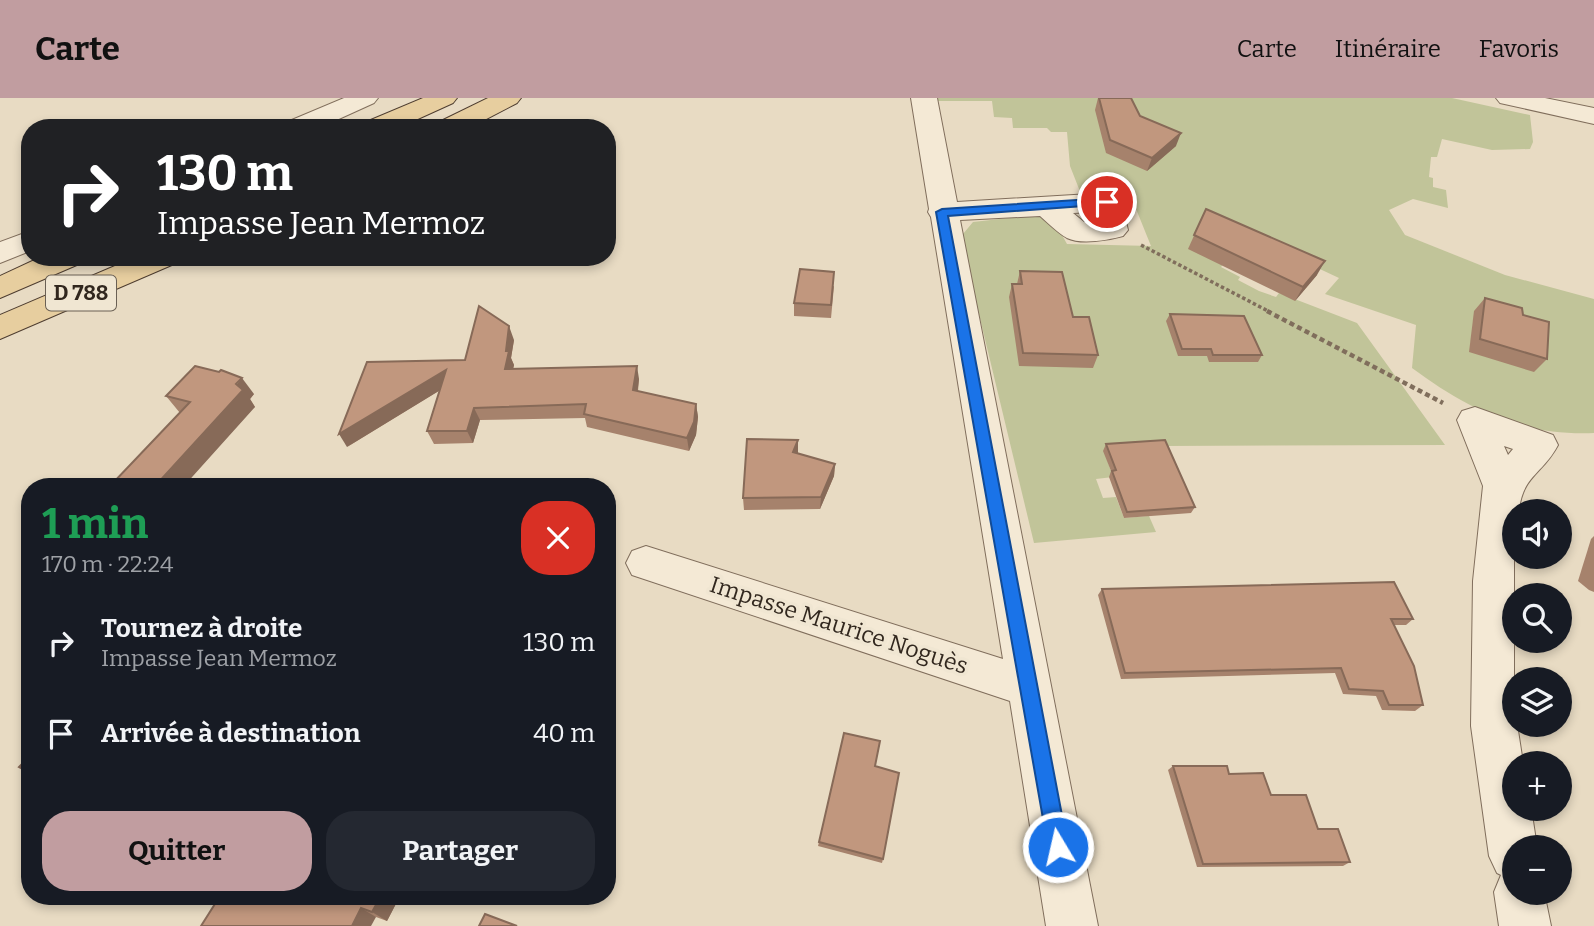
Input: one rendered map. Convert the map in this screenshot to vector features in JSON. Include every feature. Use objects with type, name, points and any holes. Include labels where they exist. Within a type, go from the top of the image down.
[{"type":"main road","points":[[396,119],[444,98]]},
{"type":"main road","points":[[466,119],[508,98]]},
{"type":"main road","name":"D 788","points":[[0,288],[48,266]]},
{"type":"main road","name":"D 788","points":[[0,328],[142,266]]},
{"type":"street","points":[[317,119],[365,98]]},
{"type":"street","points":[[924,98],[942,212],[1031,688],[1072,926]]},
{"type":"street","points":[[1509,98],[1594,116]]},
{"type":"street","points":[[942,212],[1047,207],[1077,231],[1113,230]]},
{"type":"street","points":[[0,253],[21,244]]},
{"type":"street","points":[[1475,420],[1540,446],[1502,486]]},
{"type":"street","points":[[1475,420],[1502,486],[1493,581],[1494,726],[1511,835]]},
{"type":"street","name":"Impasse Maurice Noguès","points":[[646,563],[1031,688]]},
{"type":"street","points":[[1521,905],[1525,926]]},
{"type":"path","points":[[1113,230],[1475,420]]},
{"type":"green space","points":[[937,98],[1452,98],[1530,115],[1533,142],[1530,149],[1492,150],[1442,139],[1437,157],[1431,157],[1429,177],[1433,178],[1433,187],[1446,190],[1448,208],[1413,199],[1389,210],[1405,235],[1505,275],[1594,299],[1594,433],[1543,430],[1520,425],[1476,408],[1412,368],[1416,325],[1325,294],[1339,278],[1307,263],[1239,247],[1221,267],[1240,277],[1238,280],[1259,291],[1276,297],[1279,293],[1357,323],[1445,445],[1162,446],[1104,451],[1113,477],[1096,479],[1103,498],[1116,497],[1124,518],[1149,516],[1156,532],[1034,543],[965,256],[963,234],[973,222],[1037,215],[1053,219],[1067,244],[1151,246],[1132,199],[1083,199],[1070,166],[1067,132],[1051,132],[1047,128],[1013,128],[1012,118],[994,117],[992,101],[938,101]]},
{"type":"building","points":[[1099,98],[1131,98],[1140,116],[1181,133],[1152,158],[1110,140]]},
{"type":"building","points":[[1206,209],[1325,261],[1303,287],[1194,235]]},
{"type":"building","points":[[800,269],[834,272],[831,305],[794,303]]},
{"type":"building","points":[[1020,271],[1062,272],[1073,317],[1089,317],[1098,355],[1023,353],[1012,284],[1022,284]]},
{"type":"building","points":[[1485,298],[1522,308],[1523,315],[1549,322],[1547,359],[1480,339]]},
{"type":"building","points":[[479,306],[509,326],[506,351],[509,351],[505,369],[637,366],[633,390],[696,404],[694,422],[687,438],[584,414],[586,404],[474,408],[467,431],[427,431],[446,370],[339,434],[367,362],[465,360]]},
{"type":"building","points":[[1170,314],[1244,316],[1262,355],[1213,355],[1211,349],[1182,349]]},
{"type":"building","points":[[195,366],[219,372],[221,370],[242,378],[236,384],[243,390],[162,478],[118,478],[190,402],[166,396]]},
{"type":"building","points":[[747,439],[798,440],[793,452],[835,464],[821,497],[743,498]]},
{"type":"building","points":[[1165,440],[1195,507],[1127,512],[1112,471],[1116,470],[1106,444]]},
{"type":"building","points":[[1394,582],[1413,619],[1391,619],[1414,666],[1423,705],[1389,705],[1383,691],[1349,689],[1341,668],[1125,673],[1102,589]]},
{"type":"building","points":[[844,733],[880,741],[875,766],[899,773],[883,859],[819,842]]},
{"type":"building","points":[[1173,766],[1227,766],[1229,774],[1263,773],[1271,795],[1306,795],[1318,829],[1338,829],[1350,862],[1203,864]]},
{"type":"building","points":[[214,905],[376,905],[372,912],[361,908],[352,926],[201,926]]},
{"type":"building","points":[[485,914],[517,926],[479,926]]},
{"type":"route","points":[[1058,847],[942,212],[1107,202]]}]
